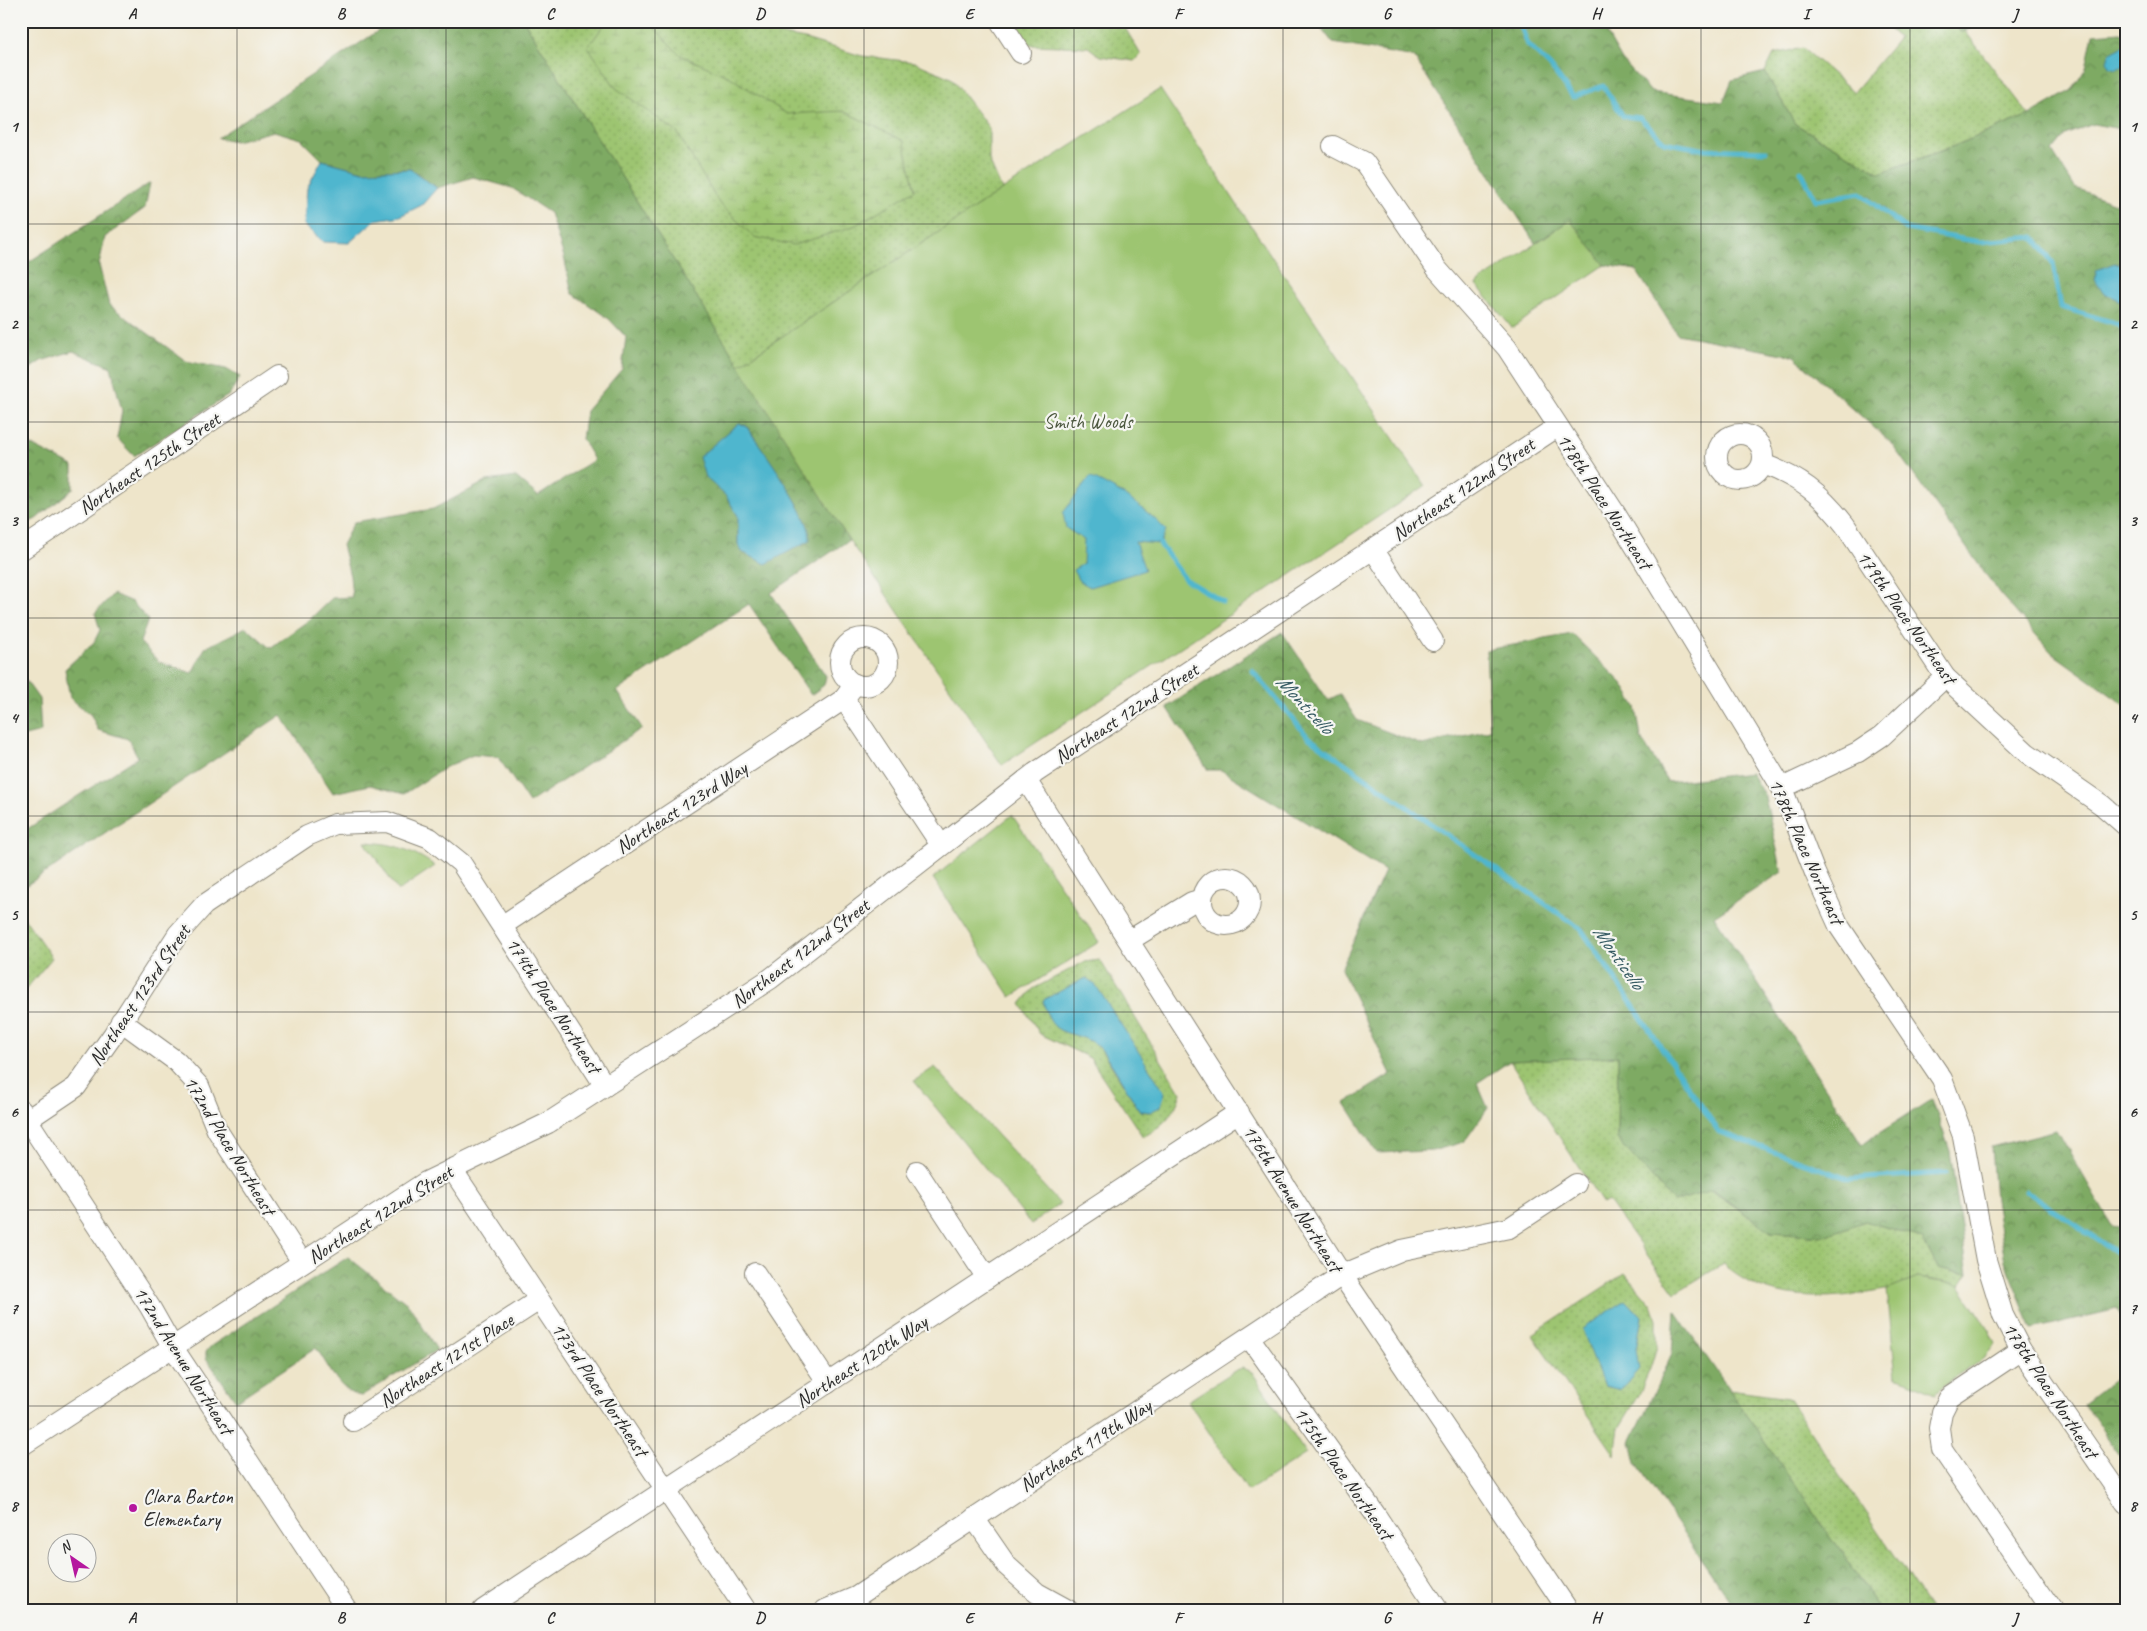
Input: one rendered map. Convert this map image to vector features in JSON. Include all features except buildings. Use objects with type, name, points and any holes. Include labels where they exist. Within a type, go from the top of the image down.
[{"type":"street","points":[[1000,21],[1020,53]]},
{"type":"street","name":"178th Place Northeast","points":[[1333,146],[1364,162],[1437,269],[1506,348],[1615,513],[1782,788],[1815,873],[1839,926],[1942,1078],[1963,1136],[1986,1260],[2003,1315],[2020,1350],[2126,1503]]},
{"type":"street","name":"Northeast 125th Street","points":[[21,550],[277,376]]},
{"type":"street","name":"Northeast 122nd Street","points":[[21,1446],[426,1182],[548,1123],[770,980],[1026,780],[1557,427]]},
{"type":"street","name":"179th Place Northeast","points":[[1763,464],[1781,471],[1810,488],[1828,503],[1845,525],[1944,678],[2028,753],[2102,805],[2126,826]]},
{"type":"street","points":[[1373,549],[1433,641]]},
{"type":"street","points":[[1782,788],[1858,752],[1882,736],[1944,678]]},
{"type":"street","name":"Northeast 123rd Way","points":[[503,925],[850,691],[941,845]]},
{"type":"street","name":"176th Avenue Northeast","points":[[1026,780],[1130,940],[1342,1275],[1568,1610]]},
{"type":"street","name":"Northeast 123rd Street","points":[[23,1118],[76,1087],[122,1021],[178,934],[204,905],[307,836],[335,824],[386,822],[430,838],[461,863],[503,925]]},
{"type":"street","points":[[1130,940],[1192,902],[1202,900]]},
{"type":"street","name":"174th Place Northeast","points":[[503,925],[605,1086]]},
{"type":"street","name":"172nd Place Northeast","points":[[122,1021],[176,1061],[199,1086],[217,1130],[302,1262]]},
{"type":"street","name":"Northeast 120th Way","points":[[483,1610],[1239,1112]]},
{"type":"street","name":"172nd Avenue Northeast","points":[[23,1118],[150,1307],[172,1346],[347,1610]]},
{"type":"street","name":"173rd Place Northeast","points":[[452,1169],[746,1610]]},
{"type":"street","points":[[917,1171],[987,1278]]},
{"type":"street","name":"Northeast 119th Way","points":[[825,1610],[856,1596],[1342,1275],[1402,1250],[1509,1228],[1576,1184]]},
{"type":"street","points":[[755,1273],[828,1383]]},
{"type":"street","name":"Northeast 121st Place","points":[[353,1421],[539,1300]]},
{"type":"street","name":"175th Place Northeast","points":[[1249,1337],[1375,1514],[1438,1610]]},
{"type":"street","points":[[2020,1350],[1949,1398],[1942,1412],[1939,1428],[1942,1448],[2052,1610]]},
{"type":"street","points":[[974,1518],[1006,1566],[1037,1593],[1068,1610]]},
{"type":"green space","points":[[393,21],[524,21],[849,540],[771,593],[826,676],[824,685],[811,695],[749,604],[617,691],[642,728],[529,803],[498,757],[473,755],[446,767],[404,794],[370,785],[333,793],[281,715],[21,889],[21,833],[138,757],[128,739],[98,730],[91,715],[70,698],[65,669],[94,642],[100,630],[95,613],[113,594],[132,602],[148,620],[140,642],[159,662],[192,673],[205,648],[246,627],[270,648],[309,620],[332,598],[352,597],[350,576],[342,545],[354,522],[433,509],[487,481],[516,477],[538,496],[594,460],[582,439],[586,411],[622,369],[626,337],[609,319],[572,293],[564,257],[550,213],[512,188],[473,177],[437,188],[410,169],[363,171],[322,160],[301,139],[274,131],[236,141],[217,138]],"holes":[[[739,423],[747,426],[799,506],[738,544],[738,516],[699,457]]]},
{"type":"green space","points":[[524,21],[708,21],[715,28],[748,28],[805,39],[862,56],[914,62],[951,78],[989,128],[989,160],[1002,190],[739,365]]},
{"type":"green space","points":[[607,21],[639,21],[651,24],[680,55],[730,77],[787,114],[843,111],[904,141],[915,190],[854,226],[794,245],[754,237],[719,203],[677,132],[616,88],[588,47]]},
{"type":"green space","points":[[1014,21],[1121,21],[1141,55],[1134,61],[1100,56],[1088,47],[1030,45]]},
{"type":"green space","points":[[1316,21],[1625,21],[1607,34],[1622,60],[1651,92],[1723,102],[1732,80],[1765,72],[1795,124],[1880,173],[1954,146],[2029,115],[2072,90],[2086,68],[2093,34],[2121,32],[2126,36],[2126,130],[2093,124],[2065,135],[2052,151],[2075,188],[2126,207],[2126,706],[2052,653],[2000,594],[1890,442],[1794,356],[1677,334],[1636,270],[1605,265],[1570,220],[1535,243],[1414,57],[1333,43]]},
{"type":"green space","points":[[1880,21],[1952,21],[1960,31],[1965,31],[2029,115],[1954,146],[1880,173],[1795,124],[1765,72],[1774,54],[1803,48],[1854,92],[1899,38]]},
{"type":"green space","points":[[1952,21],[1968,21],[1973,27],[1960,32]]},
{"type":"green space","name":"Smith Woods","points":[[1160,89],[1425,486],[1002,765],[849,540],[739,365],[1002,190]]},
{"type":"green space","points":[[150,183],[145,208],[105,237],[99,265],[109,305],[186,361],[226,369],[240,377],[229,395],[134,456],[117,438],[122,411],[111,367],[73,351],[41,361],[21,375],[21,267]]},
{"type":"green space","points":[[1570,220],[1605,265],[1512,328],[1476,284]]},
{"type":"green space","points":[[21,440],[73,466],[73,489],[36,519],[21,526]]},
{"type":"green space","points":[[1282,632],[1328,700],[1340,694],[1357,720],[1422,745],[1490,730],[1486,650],[1572,634],[1622,683],[1636,707],[1641,738],[1668,782],[1751,773],[1765,797],[1782,872],[1714,916],[1862,1144],[1932,1099],[1950,1151],[1968,1274],[1938,1268],[1922,1238],[1865,1221],[1824,1236],[1771,1232],[1712,1190],[1674,1202],[1617,1139],[1618,1056],[1510,1061],[1477,1083],[1488,1108],[1464,1142],[1432,1151],[1377,1153],[1345,1103],[1391,1074],[1341,969],[1385,871],[1221,770],[1208,770],[1167,707]]},
{"type":"green space","points":[[21,674],[39,699],[41,732],[21,737]]},
{"type":"green space","points":[[1012,815],[1099,942],[1011,997],[933,878]]},
{"type":"green space","points":[[365,842],[402,848],[435,866],[398,891]]},
{"type":"green space","points":[[21,913],[52,958],[21,995]]},
{"type":"green space","points":[[1100,960],[1181,1093],[1167,1119],[1143,1137],[1090,1058],[1040,1034],[1021,1004],[1033,989],[1084,962]],"holes":[[[1099,1046],[1150,1112],[1140,1111]]]},
{"type":"green space","points":[[1618,1056],[1617,1139],[1711,1190],[1771,1232],[1824,1236],[1865,1221],[1922,1238],[1938,1268],[1968,1274],[1959,1285],[1921,1279],[1889,1289],[1821,1297],[1779,1293],[1759,1287],[1740,1277],[1723,1264],[1675,1293],[1608,1201],[1603,1204],[1510,1061]]},
{"type":"green space","points":[[935,1067],[1060,1204],[1031,1224],[914,1081]]},
{"type":"green space","points":[[2057,1130],[2112,1226],[2126,1228],[2126,1323],[2118,1309],[2032,1329],[2005,1262],[1995,1200],[1991,1147]]},
{"type":"green space","points":[[348,1257],[409,1305],[437,1350],[361,1396],[353,1394],[340,1384],[316,1348],[236,1401],[206,1358],[206,1352],[211,1346]]},
{"type":"green space","points":[[1625,1273],[1652,1305],[1657,1319],[1657,1346],[1638,1397],[1619,1428],[1615,1455],[1532,1334]],"holes":[[[1626,1300],[1642,1317],[1636,1349]]]},
{"type":"green space","points":[[1918,1278],[1959,1285],[1989,1330],[1995,1344],[1984,1358],[1935,1393],[1896,1377],[1887,1290]]},
{"type":"green space","points":[[1675,1311],[1881,1610],[1736,1610],[1636,1463],[1631,1442],[1672,1354]]},
{"type":"green space","points":[[1243,1368],[1252,1372],[1306,1454],[1248,1491],[1188,1401],[1236,1370]]},
{"type":"green space","points":[[2126,1371],[2126,1464],[2084,1404]]},
{"type":"green space","points":[[1729,1390],[1788,1398],[1931,1610],[1881,1610]]},
{"type":"water","points":[[2126,43],[2126,64],[2117,69],[2110,67],[2107,61],[2109,54]]},
{"type":"water","points":[[322,160],[363,171],[410,169],[437,188],[422,205],[400,216],[375,220],[349,243],[323,242],[304,225],[307,188]]},
{"type":"water","points":[[2114,263],[2126,267],[2126,282],[2123,284],[2124,292],[2126,291],[2126,303],[2104,293],[2094,279],[2097,270]]},
{"type":"water","points":[[739,423],[746,426],[774,465],[795,499],[809,529],[810,540],[766,564],[742,552],[738,544],[738,516],[726,496],[705,477],[699,457]]},
{"type":"water","points":[[1090,477],[1131,500],[1166,530],[1160,544],[1135,542],[1145,570],[1090,587],[1079,581],[1073,570],[1083,564],[1084,540],[1066,528],[1063,513]]},
{"type":"water","points":[[1086,978],[1095,984],[1165,1093],[1160,1107],[1150,1112],[1140,1111],[1113,1066],[1098,1046],[1079,1036],[1063,1032],[1051,1023],[1043,1000]]},
{"type":"water","points":[[1626,1300],[1642,1317],[1636,1349],[1639,1369],[1621,1390],[1604,1386],[1582,1329]]},
{"type":"waterway","points":[[1519,21],[1528,45],[1550,66],[1573,97],[1603,86],[1623,116],[1640,118],[1664,142],[1701,149],[1766,151]]},
{"type":"waterway","points":[[1801,171],[1816,200],[1860,193],[1906,229],[1980,242],[2034,237],[2053,263],[2061,307],[2118,324],[2126,332]]},
{"type":"waterway","name":"Monticello","points":[[1160,544],[1185,579],[1223,602]]},
{"type":"waterway","name":"Monticello","points":[[1252,670],[1309,738],[1581,929],[1719,1132],[1849,1179],[1946,1173]]},
{"type":"waterway","name":"Monticello","points":[[2026,1191],[2126,1259]]},
{"type":"place","name":"Clara Barton Elementary","points":[[133,1508]]}]
